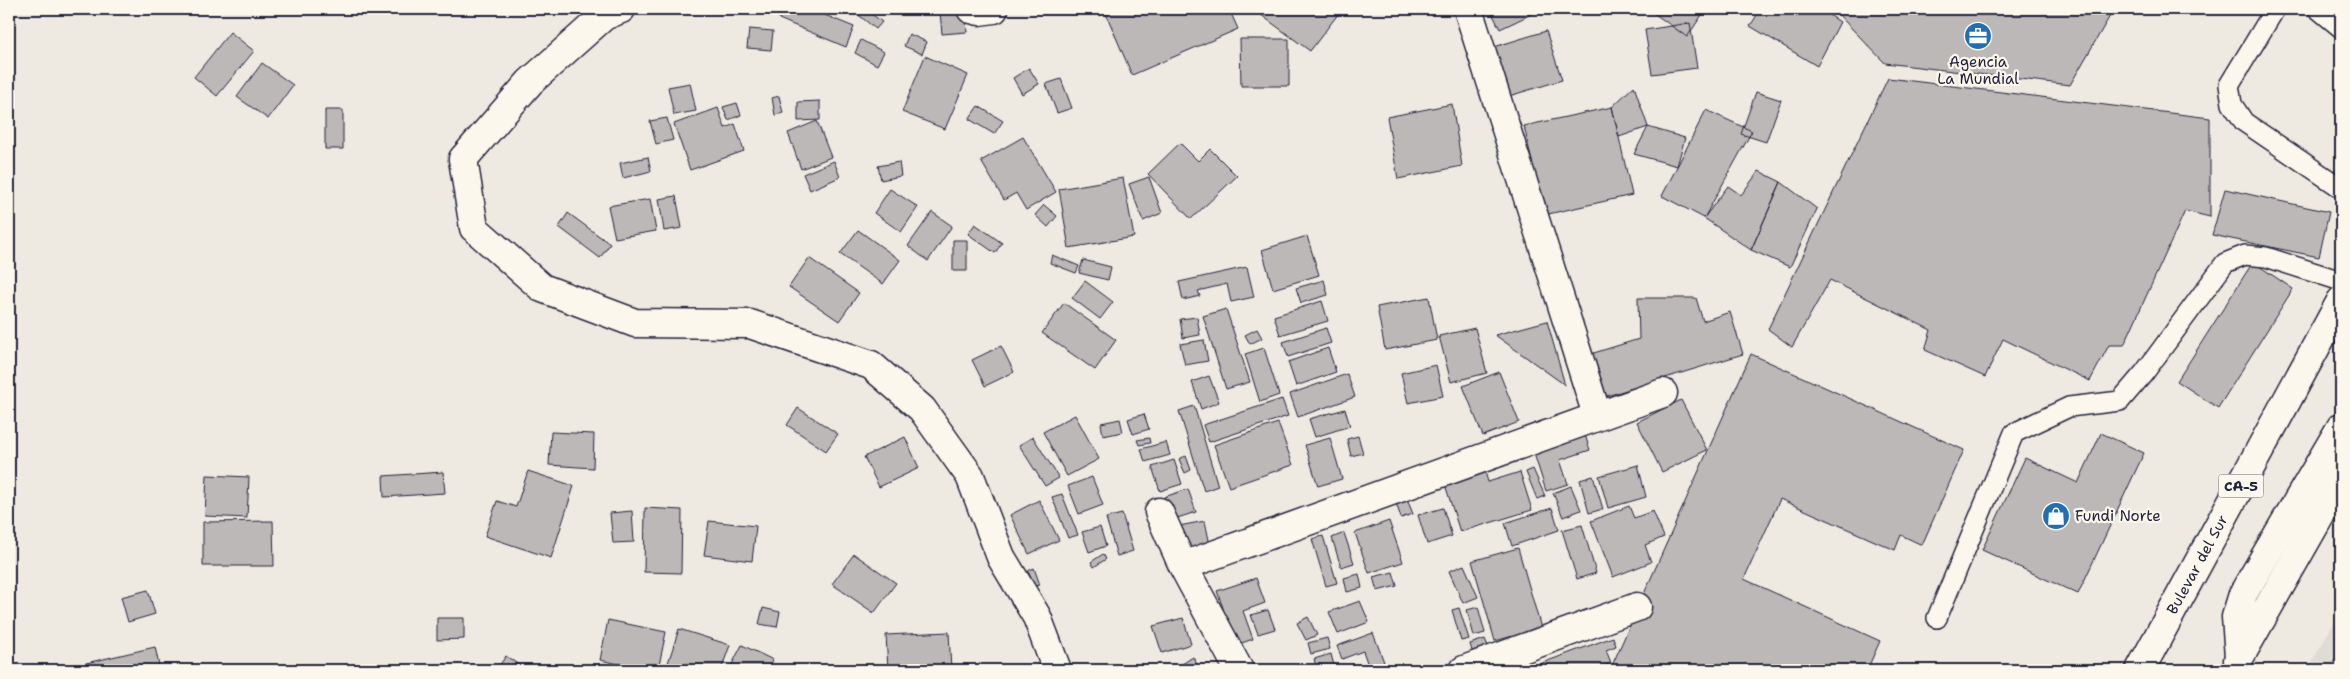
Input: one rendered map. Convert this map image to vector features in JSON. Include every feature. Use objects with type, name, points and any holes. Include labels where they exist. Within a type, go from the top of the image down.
[{"type":"main road","points":[[621,9],[604,16],[530,82],[464,159],[474,228],[542,288],[635,323],[750,324],[871,365],[922,409],[970,476],[1001,557],[1037,617],[1057,670]]},
{"type":"main road","points":[[971,9],[979,11],[994,9]]},
{"type":"main road","points":[[1468,9],[1597,415]]},
{"type":"main road","name":"Bulevar del Sur","points":[[2140,670],[2341,301]]},
{"type":"main road","points":[[1183,566],[1597,415],[1663,393]]},
{"type":"main road","points":[[2236,664],[2236,617],[2243,594],[2341,427]]},
{"type":"main road","points":[[2236,664],[2341,479]]},
{"type":"main road","points":[[1159,512],[1183,566],[1239,670]]},
{"type":"main road","points":[[1464,670],[1637,608]]},
{"type":"lane","points":[[2275,9],[2229,85],[2232,104],[2244,122],[2341,188]]},
{"type":"lane","points":[[2318,9],[2341,28]]},
{"type":"lane","points":[[1937,618],[2014,433],[2069,407],[2120,401],[2144,373],[2225,263],[2245,255],[2266,258],[2341,281]]},
{"type":"shaded area","points":[[2341,611],[2341,670],[2307,670]]},
{"type":"building","points":[[783,9],[810,9],[854,27],[846,47],[779,19]]},
{"type":"building","points":[[859,9],[865,9],[882,22],[876,29],[856,13]]},
{"type":"building","points":[[1104,9],[1229,9],[1238,29],[1132,75]]},
{"type":"building","points":[[1253,9],[1342,9],[1310,51]]},
{"type":"building","points":[[1490,9],[1542,9],[1500,29]]},
{"type":"building","points":[[1648,9],[1706,9],[1687,37]]},
{"type":"building","points":[[1761,9],[1820,9],[1840,22],[1817,66],[1750,26]]},
{"type":"building","name":"Agencia La Mundial","points":[[1833,9],[2114,9],[2070,85],[1885,63]]},
{"type":"building","points":[[965,10],[967,32],[942,34],[940,12]]},
{"type":"building","points":[[1690,23],[1697,68],[1652,74],[1645,30]]},
{"type":"building","points":[[749,29],[773,31],[771,50],[747,48]]},
{"type":"building","points":[[1546,31],[1562,80],[1509,96],[1494,47]]},
{"type":"building","points":[[230,32],[254,51],[217,96],[194,77]]},
{"type":"building","points":[[909,34],[927,42],[922,54],[904,46]]},
{"type":"building","points":[[1240,39],[1289,39],[1289,86],[1241,86]]},
{"type":"building","points":[[861,40],[884,52],[877,65],[855,53]]},
{"type":"building","points":[[925,56],[968,75],[945,129],[902,112]]},
{"type":"building","points":[[262,63],[293,85],[268,119],[237,97]]},
{"type":"building","points":[[1029,68],[1039,84],[1022,94],[1013,78]]},
{"type":"building","points":[[1888,78],[2210,118],[2210,217],[2185,211],[2124,345],[2109,345],[2090,381],[2003,339],[1985,377],[1925,350],[1931,330],[1830,280],[1792,347],[1768,329]]},
{"type":"building","points":[[1061,79],[1072,108],[1057,113],[1046,84]]},
{"type":"building","points":[[690,83],[696,111],[674,115],[668,87]]},
{"type":"building","points":[[1634,86],[1648,127],[1619,137],[1612,107]]},
{"type":"building","points":[[1756,92],[1781,100],[1766,142],[1741,134]]},
{"type":"building","points":[[779,96],[783,113],[775,115],[772,98]]},
{"type":"building","points":[[820,101],[820,120],[798,121],[798,102]]},
{"type":"building","points":[[737,103],[741,115],[728,120],[723,107]]},
{"type":"building","points":[[1452,104],[1462,166],[1398,179],[1387,117]]},
{"type":"building","points":[[978,106],[1003,121],[994,134],[969,119]]},
{"type":"building","points":[[1612,107],[1632,195],[1544,215],[1524,126]]},
{"type":"building","points":[[718,108],[725,128],[735,124],[744,151],[690,170],[674,124]]},
{"type":"building","points":[[325,110],[343,110],[343,149],[325,149]]},
{"type":"building","points":[[1706,110],[1752,131],[1704,218],[1662,196]]},
{"type":"building","points":[[667,118],[673,140],[656,144],[650,121]]},
{"type":"building","points":[[817,121],[831,157],[801,169],[788,133]]},
{"type":"building","points":[[1648,127],[1685,138],[1677,166],[1634,154]]},
{"type":"building","points":[[1023,137],[1056,192],[1026,210],[1016,193],[1004,200],[981,161]]},
{"type":"building","points":[[1180,143],[1198,161],[1210,149],[1237,176],[1191,219],[1148,174]]},
{"type":"building","points":[[648,157],[651,171],[623,178],[620,163]]},
{"type":"building","points":[[834,161],[840,177],[810,190],[803,174]]},
{"type":"building","points":[[899,162],[901,176],[881,180],[878,166]]},
{"type":"building","points":[[1759,171],[1781,182],[1751,250],[1704,218],[1728,186],[1741,195]]},
{"type":"building","points":[[1149,177],[1162,213],[1143,221],[1129,184]]},
{"type":"building","points":[[1123,178],[1134,237],[1069,248],[1059,189]]},
{"type":"building","points":[[1781,182],[1817,209],[1790,267],[1751,250]]},
{"type":"building","points":[[890,189],[918,207],[901,232],[874,213]]},
{"type":"building","points":[[2225,189],[2329,212],[2319,257],[2212,235]]},
{"type":"building","points":[[676,196],[682,228],[664,231],[659,199]]},
{"type":"building","points":[[650,199],[656,231],[615,238],[608,206]]},
{"type":"building","points":[[1044,205],[1057,216],[1048,227],[1035,215]]},
{"type":"building","points":[[932,212],[952,226],[928,261],[908,246]]},
{"type":"building","points":[[568,213],[610,244],[600,258],[559,227]]},
{"type":"building","points":[[975,224],[1002,243],[995,253],[968,234]]},
{"type":"building","points":[[858,230],[900,260],[883,284],[840,254]]},
{"type":"building","points":[[1307,236],[1319,275],[1273,289],[1262,250]]},
{"type":"building","points":[[953,240],[967,240],[967,271],[953,271]]},
{"type":"building","points":[[1052,255],[1079,266],[1076,273],[1050,263]]},
{"type":"building","points":[[809,258],[859,293],[839,321],[789,287]]},
{"type":"building","points":[[1083,260],[1111,267],[1108,280],[1079,273]]},
{"type":"building","points":[[2253,262],[2293,289],[2218,408],[2177,381]]},
{"type":"building","points":[[1247,267],[1254,297],[1231,302],[1227,284],[1198,291],[1200,296],[1183,300],[1179,282]]},
{"type":"building","points":[[1324,280],[1328,295],[1301,303],[1296,288]]},
{"type":"building","points":[[1085,281],[1113,302],[1100,319],[1072,298]]},
{"type":"building","points":[[1429,297],[1437,340],[1385,350],[1377,307]]},
{"type":"building","points":[[1638,298],[1696,298],[1703,321],[1730,312],[1743,354],[1597,399],[1584,356],[1639,339]]},
{"type":"building","points":[[1322,301],[1328,321],[1280,335],[1274,316]]},
{"type":"building","points":[[1064,303],[1116,340],[1095,370],[1042,333]]},
{"type":"building","points":[[1226,309],[1250,382],[1226,389],[1203,316]]},
{"type":"building","points":[[1197,317],[1200,335],[1183,338],[1180,319]]},
{"type":"building","points":[[1547,321],[1565,385],[1495,335]]},
{"type":"building","points":[[1326,328],[1331,343],[1288,357],[1283,342]]},
{"type":"building","points":[[1475,328],[1487,373],[1451,382],[1439,336]]},
{"type":"building","points":[[1257,329],[1262,338],[1250,344],[1245,335]]},
{"type":"building","points":[[1204,340],[1208,361],[1185,365],[1180,344]]},
{"type":"building","points":[[1001,346],[1014,372],[985,386],[972,360]]},
{"type":"building","points":[[1264,348],[1279,395],[1260,402],[1245,354]]},
{"type":"building","points":[[1328,348],[1336,372],[1296,386],[1288,362]]},
{"type":"building","points":[[1751,354],[1964,450],[1922,545],[1901,535],[1895,550],[1780,499],[1744,579],[1880,641],[1867,670],[1610,670]]},
{"type":"building","points":[[1436,365],[1443,396],[1408,403],[1401,373]]},
{"type":"building","points":[[1499,372],[1519,422],[1483,436],[1463,386]]},
{"type":"building","points":[[1347,374],[1355,397],[1298,417],[1290,394]]},
{"type":"building","points":[[1209,376],[1219,402],[1201,409],[1192,382]]},
{"type":"building","points":[[1282,399],[1288,416],[1209,442],[1203,425]]},
{"type":"building","points":[[1681,400],[1707,450],[1662,472],[1637,422]]},
{"type":"building","points":[[1194,406],[1218,486],[1204,491],[1179,411]]},
{"type":"building","points":[[798,408],[838,434],[826,451],[787,425]]},
{"type":"building","points":[[1345,409],[1350,426],[1315,437],[1309,419]]},
{"type":"building","points":[[1144,414],[1149,429],[1133,434],[1128,419]]},
{"type":"building","points":[[1075,415],[1099,459],[1067,476],[1043,432]]},
{"type":"building","points":[[1120,419],[1123,432],[1103,436],[1101,423]]},
{"type":"building","points":[[1278,423],[1293,465],[1229,487],[1214,445]]},
{"type":"building","points":[[1582,426],[1590,450],[1560,460],[1568,484],[1546,491],[1531,444]]},
{"type":"building","points":[[551,432],[594,434],[593,468],[549,465]]},
{"type":"building","name":"Fundi Norte","points":[[2101,433],[2144,453],[2078,594],[1982,550],[2025,458],[2078,483]]},
{"type":"building","points":[[1358,436],[1363,453],[1351,456],[1347,439]]},
{"type":"building","points":[[905,437],[919,468],[879,487],[864,457]]},
{"type":"building","points":[[1033,437],[1059,478],[1045,486],[1019,445]]},
{"type":"building","points":[[1149,438],[1150,443],[1139,445],[1137,440]]},
{"type":"building","points":[[1330,438],[1342,479],[1318,486],[1305,445]]},
{"type":"building","points":[[1166,442],[1170,455],[1145,462],[1141,449]]},
{"type":"building","points":[[1186,456],[1191,470],[1185,473],[1179,459]]},
{"type":"building","points":[[1174,460],[1182,484],[1160,491],[1152,467]]},
{"type":"building","points":[[1483,465],[1488,482],[1520,472],[1532,510],[1460,532],[1443,478]]},
{"type":"building","points":[[1638,465],[1646,497],[1608,508],[1599,476]]},
{"type":"building","points":[[1533,469],[1545,496],[1537,499],[1526,472]]},
{"type":"building","points":[[528,471],[574,486],[551,558],[485,536],[497,501],[516,507]]},
{"type":"building","points":[[443,472],[445,493],[384,497],[383,476]]},
{"type":"building","points":[[207,475],[249,477],[247,518],[205,516]]},
{"type":"building","points":[[1593,476],[1603,509],[1589,513],[1580,480]]},
{"type":"building","points":[[1092,477],[1103,505],[1079,514],[1068,486]]},
{"type":"building","points":[[1571,486],[1581,510],[1563,517],[1553,493]]},
{"type":"building","points":[[1188,489],[1196,512],[1171,520],[1164,497]]},
{"type":"building","points":[[1062,494],[1078,535],[1068,538],[1052,497]]},
{"type":"building","points":[[1405,494],[1413,514],[1401,518],[1394,497]]},
{"type":"building","points":[[1039,500],[1059,540],[1029,554],[1010,515]]},
{"type":"building","points":[[1629,506],[1634,518],[1653,511],[1664,537],[1645,545],[1651,562],[1613,577],[1591,521]]},
{"type":"building","points":[[645,508],[682,510],[681,573],[644,572]]},
{"type":"building","points":[[1443,508],[1452,536],[1427,544],[1418,515]]},
{"type":"building","points":[[1552,508],[1559,530],[1512,546],[1505,523]]},
{"type":"building","points":[[632,511],[634,542],[613,543],[610,513]]},
{"type":"building","points":[[1122,514],[1133,551],[1117,556],[1106,518]]},
{"type":"building","points":[[273,521],[274,566],[203,566],[203,522]]},
{"type":"building","points":[[709,521],[756,526],[752,561],[704,555]]},
{"type":"building","points":[[1205,521],[1210,545],[1185,551],[1179,526]]},
{"type":"building","points":[[1389,521],[1403,562],[1369,573],[1355,533]]},
{"type":"building","points":[[1582,525],[1596,573],[1577,579],[1562,530]]},
{"type":"building","points":[[1100,527],[1106,546],[1089,552],[1082,532]]},
{"type":"building","points":[[1344,533],[1354,563],[1341,567],[1332,538]]},
{"type":"building","points":[[1323,536],[1337,583],[1326,586],[1312,539]]},
{"type":"building","points":[[1518,548],[1541,628],[1495,641],[1472,561]]},
{"type":"building","points":[[854,554],[896,583],[874,613],[832,584]]},
{"type":"building","points":[[1103,554],[1106,559],[1094,567],[1091,562]]},
{"type":"building","points":[[1464,565],[1478,597],[1463,603],[1449,571]]},
{"type":"building","points":[[1034,568],[1040,585],[1034,586],[1028,571]]},
{"type":"building","points":[[1393,572],[1397,586],[1377,591],[1373,577]]},
{"type":"building","points":[[1359,574],[1362,588],[1347,592],[1344,578]]},
{"type":"building","points":[[1256,578],[1265,603],[1243,611],[1253,639],[1236,645],[1217,591]]},
{"type":"building","points":[[148,590],[155,614],[128,622],[121,597]]},
{"type":"building","points":[[1360,601],[1369,622],[1338,634],[1329,612]]},
{"type":"building","points":[[1478,607],[1485,633],[1474,636],[1467,610]]},
{"type":"building","points":[[763,608],[780,612],[777,627],[759,624]]},
{"type":"building","points":[[1459,608],[1469,639],[1461,641],[1452,610]]},
{"type":"building","points":[[1268,610],[1275,629],[1258,634],[1251,615]]},
{"type":"building","points":[[1308,617],[1317,635],[1306,640],[1297,623]]},
{"type":"building","points":[[437,618],[464,618],[464,639],[437,640]]},
{"type":"building","points":[[1183,618],[1191,644],[1162,653],[1153,626]]},
{"type":"building","points":[[608,620],[666,632],[658,670],[648,670],[600,660]]},
{"type":"building","points":[[679,629],[730,645],[721,670],[682,670],[667,666]]},
{"type":"building","points":[[949,632],[951,670],[888,670],[886,635]]},
{"type":"building","points":[[1373,633],[1384,662],[1369,668],[1363,651],[1342,659],[1337,646]]},
{"type":"building","points":[[1613,637],[1616,646],[1606,650],[1611,663],[1595,670],[1523,670]]},
{"type":"building","points":[[1327,638],[1330,649],[1311,654],[1308,643]]},
{"type":"building","points":[[1485,639],[1488,646],[1472,651],[1470,644]]},
{"type":"building","points":[[742,645],[773,660],[768,670],[729,670]]},
{"type":"building","points":[[155,647],[160,670],[88,670],[86,663]]},
{"type":"building","points":[[1331,654],[1334,666],[1317,670],[1314,659]]},
{"type":"building","points":[[506,656],[526,670],[496,670]]},
{"type":"building","points":[[1193,657],[1200,670],[1181,670],[1179,666]]},
{"type":"place","name":"Agencia La Mundial","points":[[1978,36]]},
{"type":"place","name":"Fundi Norte","points":[[2056,516]]}]
